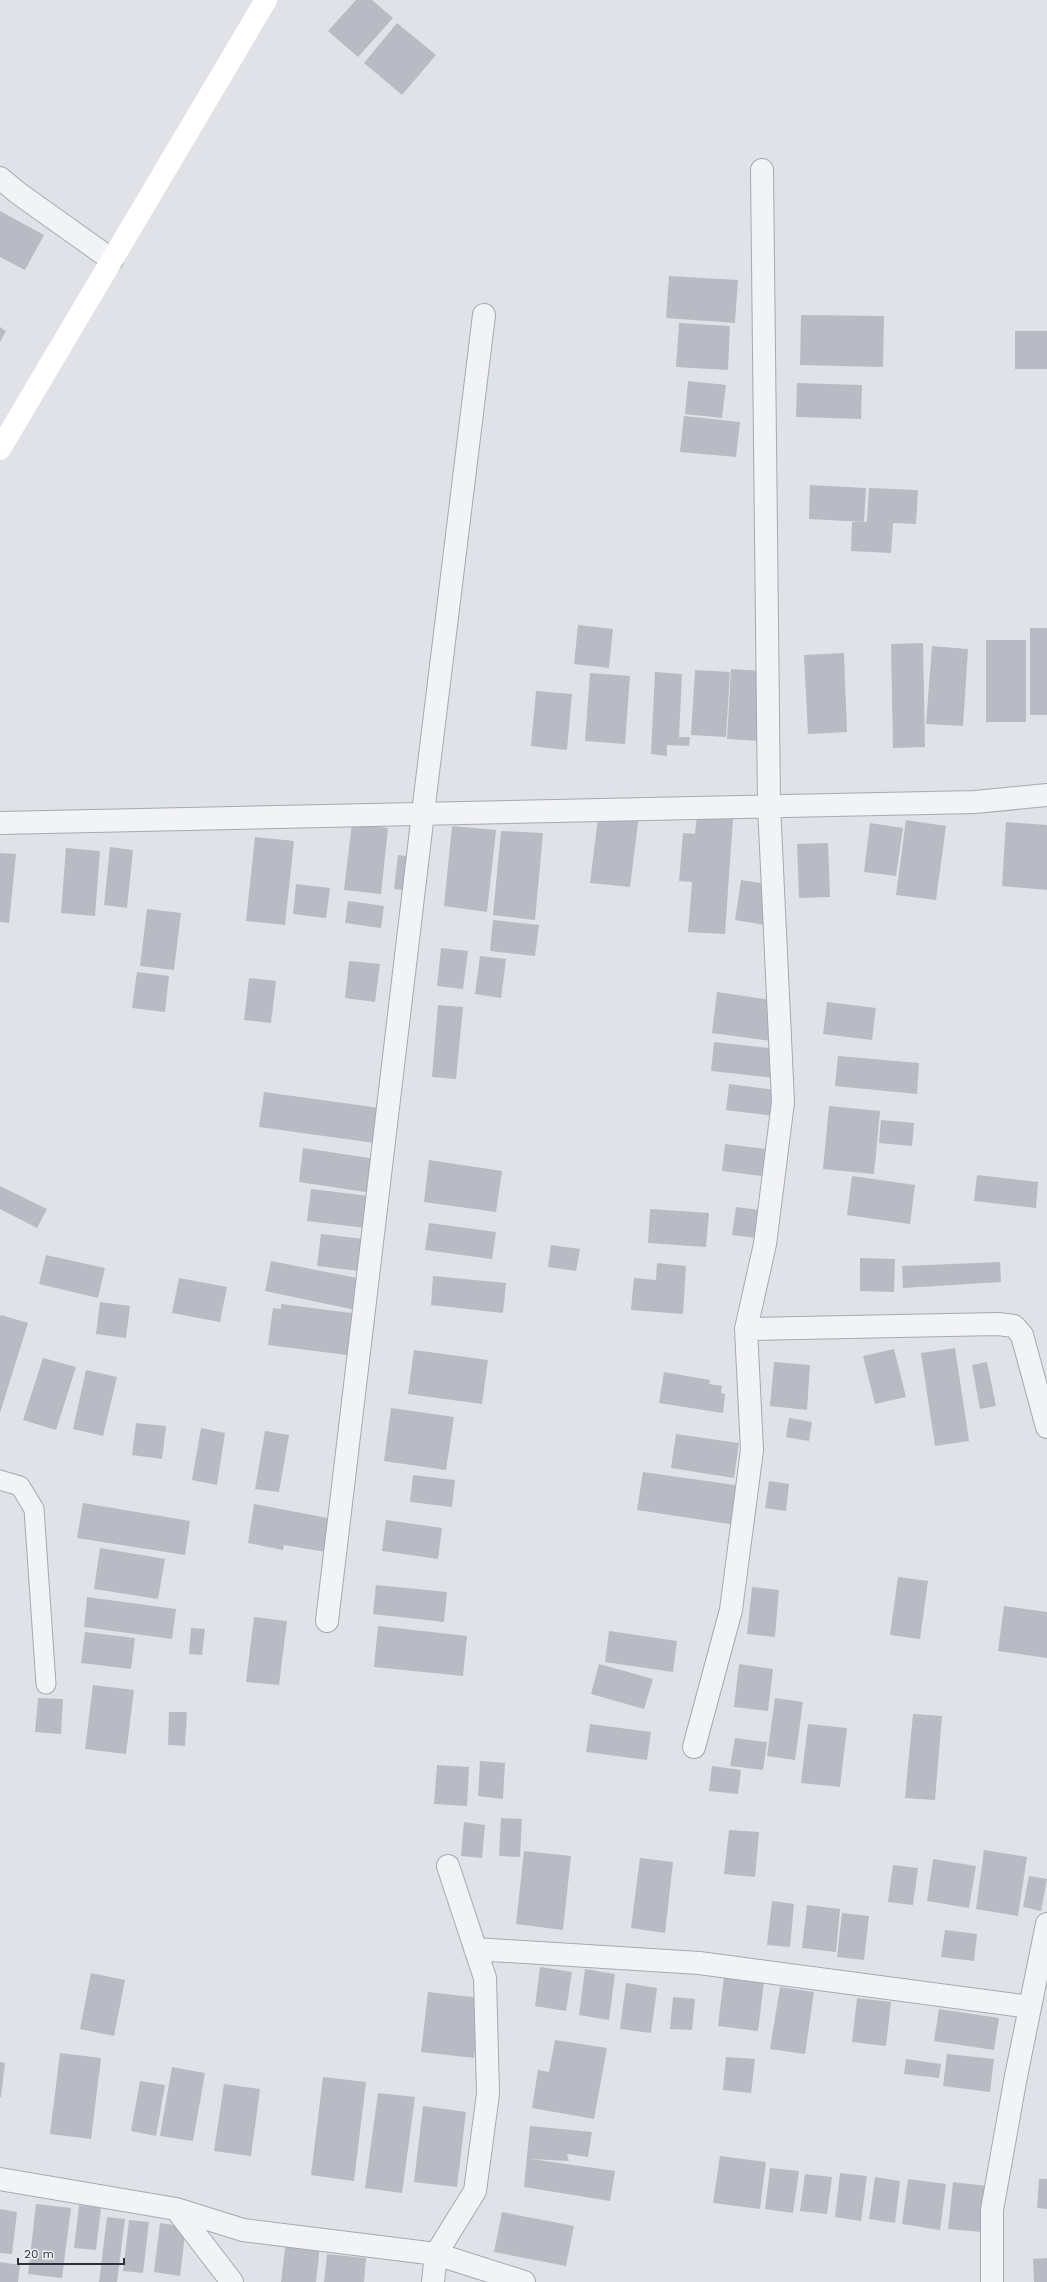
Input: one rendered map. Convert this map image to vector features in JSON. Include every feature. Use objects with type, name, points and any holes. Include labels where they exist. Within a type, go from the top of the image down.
[{"type":"main road","points":[[0,449],[266,0]]},
{"type":"street","points":[[694,1747],[731,1610],[751,1458],[746,1329],[765,1244],[783,1102],[769,805],[762,170]]},
{"type":"street","points":[[0,178],[18,193],[112,260]]},
{"type":"street","points":[[327,1621],[422,813],[484,315]]},
{"type":"street","points":[[0,823],[769,805],[975,802],[1047,795]]},
{"type":"street","points":[[746,1329],[998,1324],[1014,1326],[1022,1335],[1047,1427]]},
{"type":"street","points":[[433,2282],[436,2254],[475,2191],[487,2102],[485,1978],[448,1866]]},
{"type":"street","points":[[992,2282],[992,2210],[1047,1924]]},
{"type":"street","points":[[475,1949],[699,1963],[1030,2007]]},
{"type":"street","points":[[0,2179],[176,2209],[243,2230],[436,2254],[524,2282]]},
{"type":"street","points":[[176,2209],[232,2282]]},
{"type":"lane","points":[[0,1480],[20,1486],[34,1509],[46,1684]]},
{"type":"building","points":[[356,0],[372,0],[393,18],[358,57],[328,31]]},
{"type":"building","points":[[397,23],[436,55],[402,95],[364,63]]},
{"type":"building","points":[[0,211],[44,235],[25,270],[0,257]]},
{"type":"building","points":[[669,276],[738,280],[735,323],[666,318]]},
{"type":"building","points":[[801,315],[884,316],[883,367],[800,365]]},
{"type":"building","points":[[679,323],[730,326],[728,370],[676,367]]},
{"type":"building","points":[[0,327],[6,331],[0,342]]},
{"type":"building","points":[[1015,331],[1047,331],[1047,369],[1015,369]]},
{"type":"building","points":[[688,381],[726,385],[722,418],[685,414]]},
{"type":"building","points":[[797,383],[862,385],[861,419],[796,417]]},
{"type":"building","points":[[684,416],[740,422],[736,457],[680,452]]},
{"type":"building","points":[[810,485],[866,488],[864,522],[809,519]]},
{"type":"building","points":[[869,488],[918,490],[916,524],[893,523],[891,553],[851,551],[852,522],[867,522]]},
{"type":"building","points":[[578,625],[613,629],[609,668],[574,664]]},
{"type":"building","points":[[1030,628],[1047,628],[1047,715],[1030,715]]},
{"type":"building","points":[[986,640],[1026,640],[1026,722],[986,722]]},
{"type":"building","points":[[923,643],[925,747],[893,748],[891,644]]},
{"type":"building","points":[[932,646],[968,649],[963,726],[926,724]]},
{"type":"building","points":[[844,653],[847,732],[808,734],[804,655]]},
{"type":"building","points":[[731,669],[764,671],[760,741],[727,739]]},
{"type":"building","points":[[695,670],[730,672],[726,737],[691,735]]},
{"type":"building","points":[[655,672],[682,674],[679,737],[690,737],[689,746],[667,745],[667,756],[651,754]]},
{"type":"building","points":[[590,673],[630,676],[625,744],[585,741]]},
{"type":"building","points":[[536,691],[572,694],[567,750],[531,746]]},
{"type":"building","points":[[599,810],[639,815],[630,887],[590,883]]},
{"type":"building","points":[[697,816],[733,819],[725,934],[688,932],[692,882],[679,881],[683,833],[695,834]]},
{"type":"building","points":[[906,820],[946,826],[936,900],[896,895]]},
{"type":"building","points":[[1006,822],[1047,825],[1047,890],[1002,886]]},
{"type":"building","points":[[352,823],[388,828],[381,894],[344,890]]},
{"type":"building","points":[[870,823],[903,828],[896,876],[864,872]]},
{"type":"building","points":[[452,826],[496,830],[487,912],[444,906]]},
{"type":"building","points":[[501,831],[543,833],[535,920],[493,915]]},
{"type":"building","points":[[255,837],[294,841],[285,925],[246,921]]},
{"type":"building","points":[[828,843],[830,897],[799,898],[797,844]]},
{"type":"building","points":[[110,847],[133,850],[127,908],[104,905]]},
{"type":"building","points":[[66,848],[100,851],[95,916],[61,913]]},
{"type":"building","points":[[0,853],[16,854],[9,923],[0,922]]},
{"type":"building","points":[[398,855],[422,858],[418,892],[394,889]]},
{"type":"building","points":[[741,880],[773,885],[766,925],[735,920]]},
{"type":"building","points":[[296,884],[330,888],[326,918],[293,914]]},
{"type":"building","points":[[348,901],[384,906],[381,928],[345,923]]},
{"type":"building","points":[[147,909],[181,913],[174,970],[140,966]]},
{"type":"building","points":[[493,920],[539,925],[535,956],[490,951]]},
{"type":"building","points":[[441,948],[468,951],[463,989],[437,986]]},
{"type":"building","points":[[480,956],[506,959],[501,998],[475,994]]},
{"type":"building","points":[[349,961],[380,964],[375,1002],[345,998]]},
{"type":"building","points":[[137,972],[169,976],[165,1012],[132,1008]]},
{"type":"building","points":[[249,978],[276,981],[271,1023],[244,1020]]},
{"type":"building","points":[[717,992],[777,1001],[772,1041],[712,1033]]},
{"type":"building","points":[[827,1002],[876,1008],[872,1040],[823,1034]]},
{"type":"building","points":[[438,1005],[463,1007],[456,1079],[432,1077]]},
{"type":"building","points":[[714,1042],[778,1049],[775,1078],[711,1071]]},
{"type":"building","points":[[838,1056],[919,1063],[917,1094],[835,1086]]},
{"type":"building","points":[[729,1084],[776,1090],[773,1116],[726,1110]]},
{"type":"building","points":[[264,1092],[394,1110],[389,1145],[259,1127]]},
{"type":"building","points":[[829,1106],[880,1111],[874,1174],[823,1169]]},
{"type":"building","points":[[881,1120],[914,1123],[912,1146],[879,1143]]},
{"type":"building","points":[[725,1144],[774,1150],[770,1177],[722,1171]]},
{"type":"building","points":[[303,1148],[376,1159],[372,1193],[299,1182]]},
{"type":"building","points":[[429,1160],[502,1171],[496,1212],[424,1202]]},
{"type":"building","points":[[977,1175],[1038,1182],[1036,1208],[974,1201]]},
{"type":"building","points":[[852,1176],[915,1185],[910,1224],[847,1215]]},
{"type":"building","points":[[0,1186],[47,1209],[37,1228],[0,1209]]},
{"type":"building","points":[[311,1189],[378,1197],[374,1229],[307,1221]]},
{"type":"building","points":[[736,1207],[760,1210],[757,1238],[732,1235]]},
{"type":"building","points":[[650,1209],[709,1213],[706,1247],[648,1243]]},
{"type":"building","points":[[429,1223],[496,1232],[492,1259],[425,1250]]},
{"type":"building","points":[[321,1234],[380,1241],[376,1273],[317,1266]]},
{"type":"building","points":[[551,1245],[580,1249],[576,1271],[548,1267]]},
{"type":"building","points":[[46,1255],[105,1268],[98,1298],[39,1284]]},
{"type":"building","points":[[860,1258],[895,1259],[894,1292],[860,1291]]},
{"type":"building","points":[[271,1261],[372,1281],[365,1312],[265,1291]]},
{"type":"building","points":[[1000,1262],[1001,1282],[903,1288],[902,1266]]},
{"type":"building","points":[[657,1263],[686,1266],[683,1314],[631,1310],[634,1278],[656,1280]]},
{"type":"building","points":[[433,1276],[506,1283],[503,1313],[431,1305]]},
{"type":"building","points":[[179,1278],[227,1287],[220,1322],[172,1313]]},
{"type":"building","points":[[100,1302],[130,1306],[126,1338],[96,1334]]},
{"type":"building","points":[[281,1304],[367,1315],[362,1357],[268,1345],[273,1308],[281,1309]]},
{"type":"building","points":[[1,1315],[28,1323],[0,1413],[0,1317]]},
{"type":"building","points":[[955,1348],[969,1441],[935,1446],[921,1353]]},
{"type":"building","points":[[894,1349],[906,1397],[875,1404],[863,1356]]},
{"type":"building","points":[[414,1350],[488,1360],[482,1404],[408,1394]]},
{"type":"building","points":[[43,1358],[76,1367],[56,1430],[23,1420]]},
{"type":"building","points":[[774,1362],[810,1365],[807,1410],[770,1406]]},
{"type":"building","points":[[987,1362],[996,1406],[980,1409],[972,1365]]},
{"type":"building","points":[[86,1370],[117,1377],[103,1436],[73,1429]]},
{"type":"building","points":[[664,1372],[710,1380],[709,1384],[722,1386],[721,1393],[725,1394],[723,1413],[659,1403]]},
{"type":"building","points":[[391,1408],[454,1417],[446,1470],[384,1461]]},
{"type":"building","points":[[789,1418],[812,1422],[809,1441],[786,1437]]},
{"type":"building","points":[[136,1423],[166,1426],[162,1459],[132,1455]]},
{"type":"building","points":[[201,1428],[225,1433],[217,1485],[192,1480]]},
{"type":"building","points":[[265,1431],[289,1435],[279,1492],[255,1489]]},
{"type":"building","points":[[676,1434],[739,1443],[734,1478],[671,1468]]},
{"type":"building","points":[[643,1472],[742,1486],[736,1525],[637,1510]]},
{"type":"building","points":[[413,1475],[455,1480],[452,1507],[410,1502]]},
{"type":"building","points":[[769,1481],[789,1484],[786,1511],[765,1508]]},
{"type":"building","points":[[83,1503],[190,1521],[185,1555],[77,1538]]},
{"type":"building","points":[[254,1504],[333,1519],[326,1552],[284,1545],[283,1550],[248,1543]]},
{"type":"building","points":[[386,1520],[442,1528],[438,1559],[382,1551]]},
{"type":"building","points":[[100,1548],[165,1559],[158,1599],[94,1589]]},
{"type":"building","points":[[898,1577],[928,1581],[920,1639],[890,1635]]},
{"type":"building","points":[[376,1585],[447,1592],[444,1622],[373,1614]]},
{"type":"building","points":[[752,1587],[779,1590],[775,1637],[747,1634]]},
{"type":"building","points":[[87,1597],[176,1609],[172,1639],[84,1627]]},
{"type":"building","points":[[1004,1606],[1047,1612],[1047,1658],[998,1651]]},
{"type":"building","points":[[254,1617],[287,1621],[279,1685],[246,1682]]},
{"type":"building","points":[[378,1626],[467,1636],[463,1676],[374,1667]]},
{"type":"building","points":[[191,1628],[205,1629],[202,1655],[189,1654]]},
{"type":"building","points":[[609,1631],[677,1641],[673,1672],[605,1662]]},
{"type":"building","points":[[85,1632],[135,1638],[131,1669],[81,1663]]},
{"type":"building","points":[[599,1664],[653,1679],[644,1709],[591,1694]]},
{"type":"building","points":[[739,1664],[773,1669],[768,1711],[734,1707]]},
{"type":"building","points":[[93,1685],[134,1690],[126,1754],[85,1749]]},
{"type":"building","points":[[38,1698],[63,1699],[61,1734],[35,1732]]},
{"type":"building","points":[[775,1698],[803,1702],[795,1760],[767,1756]]},
{"type":"building","points":[[169,1712],[187,1712],[185,1746],[168,1745]]},
{"type":"building","points":[[913,1714],[942,1716],[935,1800],[905,1798]]},
{"type":"building","points":[[590,1724],[651,1732],[647,1760],[586,1752]]},
{"type":"building","points":[[808,1724],[847,1728],[840,1787],[801,1783]]},
{"type":"building","points":[[735,1738],[767,1742],[763,1770],[730,1766]]},
{"type":"building","points":[[480,1761],[505,1763],[503,1799],[478,1796]]},
{"type":"building","points":[[437,1765],[469,1767],[467,1806],[434,1804]]},
{"type":"building","points":[[712,1766],[741,1770],[738,1794],[709,1791]]},
{"type":"building","points":[[501,1818],[522,1819],[520,1857],[499,1856]]},
{"type":"building","points":[[464,1822],[485,1825],[482,1858],[461,1856]]},
{"type":"building","points":[[729,1830],[759,1832],[755,1877],[724,1874]]},
{"type":"building","points":[[984,1850],[1027,1857],[1018,1916],[976,1909]]},
{"type":"building","points":[[524,1851],[571,1856],[563,1930],[516,1924]]},
{"type":"building","points":[[640,1858],[673,1862],[665,1933],[631,1928]]},
{"type":"building","points":[[933,1859],[976,1866],[969,1908],[927,1901]]},
{"type":"building","points":[[893,1865],[918,1868],[913,1905],[888,1902]]},
{"type":"building","points":[[1029,1876],[1047,1879],[1041,1911],[1023,1907]]},
{"type":"building","points":[[772,1901],[794,1904],[790,1947],[767,1945]]},
{"type":"building","points":[[807,1905],[840,1909],[836,1952],[802,1948]]},
{"type":"building","points":[[842,1913],[869,1916],[864,1960],[837,1957]]},
{"type":"building","points":[[945,1930],[977,1934],[974,1961],[941,1957]]},
{"type":"building","points":[[540,1967],[572,1972],[566,2011],[535,2006]]},
{"type":"building","points":[[585,1969],[615,1974],[609,2020],[579,2015]]},
{"type":"building","points":[[91,1973],[125,1980],[114,2036],[80,2029]]},
{"type":"building","points":[[724,1977],[764,1982],[758,2031],[718,2026]]},
{"type":"building","points":[[626,1983],[657,1988],[651,2033],[620,2029]]},
{"type":"building","points":[[780,1987],[814,1992],[805,2054],[770,2049]]},
{"type":"building","points":[[428,1992],[481,1998],[474,2058],[421,2052]]},
{"type":"building","points":[[673,1997],[695,1999],[692,2030],[670,2029]]},
{"type":"building","points":[[857,1998],[891,2002],[886,2046],[852,2042]]},
{"type":"building","points":[[939,2009],[999,2018],[994,2050],[934,2041]]},
{"type":"building","points":[[555,2040],[607,2048],[594,2119],[532,2108],[538,2070],[549,2072]]},
{"type":"building","points":[[60,2053],[101,2058],[91,2139],[50,2134]]},
{"type":"building","points":[[947,2054],[994,2059],[990,2092],[943,2086]]},
{"type":"building","points":[[726,2057],[755,2059],[751,2093],[723,2090]]},
{"type":"building","points":[[906,2059],[941,2064],[939,2078],[904,2074]]},
{"type":"building","points":[[0,2062],[5,2063],[1,2097],[0,2097]]},
{"type":"building","points":[[172,2067],[205,2073],[193,2141],[160,2136]]},
{"type":"building","points":[[323,2077],[366,2082],[354,2181],[311,2175]]},
{"type":"building","points":[[140,2081],[165,2085],[156,2136],[131,2131]]},
{"type":"building","points":[[224,2084],[260,2089],[251,2156],[214,2151]]},
{"type":"building","points":[[378,2093],[415,2097],[402,2193],[365,2188]]},
{"type":"building","points":[[423,2106],[466,2112],[457,2187],[414,2182]]},
{"type":"building","points":[[530,2126],[592,2132],[588,2157],[567,2154],[569,2161],[531,2159],[615,2171],[610,2201],[524,2187]]},
{"type":"building","points":[[720,2156],[766,2162],[760,2209],[713,2203]]},
{"type":"building","points":[[770,2168],[799,2171],[793,2213],[765,2209]]},
{"type":"building","points":[[840,2173],[867,2176],[861,2221],[835,2217]]},
{"type":"building","points":[[805,2174],[832,2177],[827,2214],[800,2211]]},
{"type":"building","points":[[875,2177],[900,2181],[895,2223],[869,2219]]},
{"type":"building","points":[[908,2179],[946,2184],[940,2230],[902,2224]]},
{"type":"building","points":[[1039,2179],[1047,2179],[1047,2209],[1037,2208]]},
{"type":"building","points":[[953,2182],[986,2186],[981,2232],[948,2229]]},
{"type":"building","points":[[36,2204],[71,2208],[62,2278],[28,2274]]},
{"type":"building","points":[[79,2205],[101,2208],[96,2250],[74,2248]]},
{"type":"building","points":[[0,2209],[17,2212],[12,2254],[0,2253]]},
{"type":"building","points":[[502,2212],[574,2226],[566,2266],[494,2252]]},
{"type":"building","points":[[107,2217],[125,2219],[117,2282],[99,2282]]},
{"type":"building","points":[[129,2220],[149,2222],[143,2273],[123,2271]]},
{"type":"building","points":[[160,2223],[186,2227],[180,2276],[154,2272]]},
{"type":"building","points":[[286,2241],[320,2245],[316,2282],[281,2282]]},
{"type":"building","points":[[327,2254],[366,2258],[364,2282],[324,2282]]},
{"type":"building","points":[[1047,2258],[1047,2282],[1034,2282],[1033,2259]]},
{"type":"building","points":[[0,2262],[20,2265],[18,2282],[0,2282]]}]
